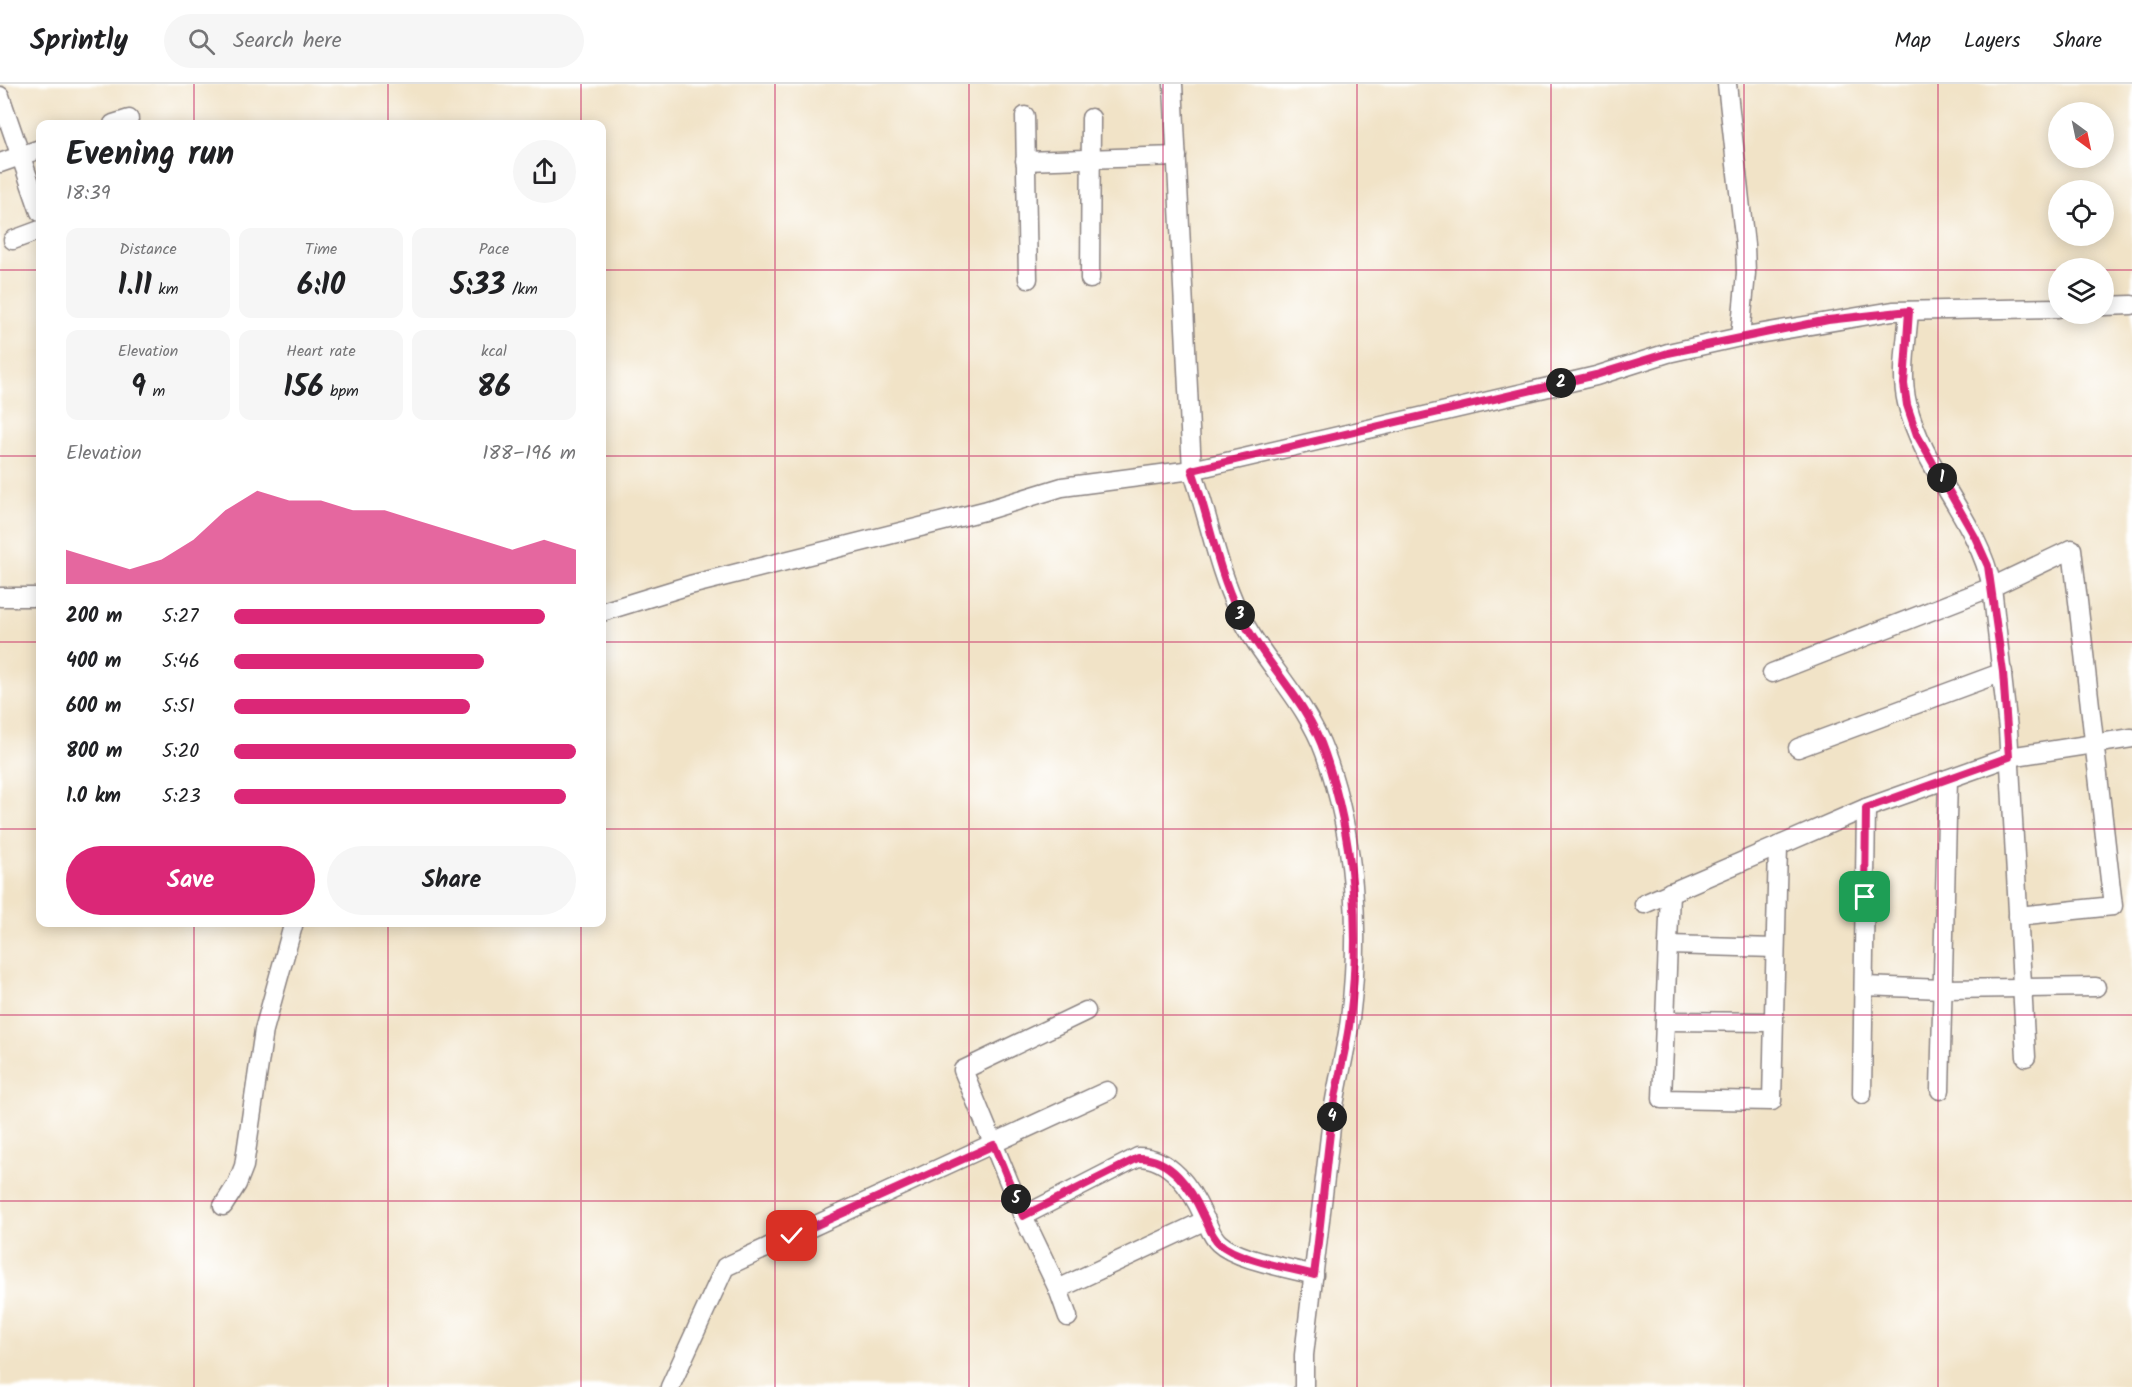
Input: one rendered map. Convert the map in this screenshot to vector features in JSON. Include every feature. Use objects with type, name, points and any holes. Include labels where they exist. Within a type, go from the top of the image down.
[{"type":"street","points":[[1173,84],[1192,470],[1202,498],[1216,558],[1238,612],[1279,678],[1313,722],[1336,791],[1353,881],[1350,1019],[1332,1117],[1304,1355],[1304,1387]]},
{"type":"street","points":[[1727,84],[1745,245],[1746,273],[1740,337]]},
{"type":"street","points":[[0,96],[36,200]]},
{"type":"street","points":[[1025,116],[1028,279]]},
{"type":"street","points":[[1090,279],[1091,118]]},
{"type":"street","points":[[0,163],[36,150]]},
{"type":"street","points":[[1025,160],[1177,156]]},
{"type":"street","points":[[13,240],[36,231]]},
{"type":"street","points":[[2114,306],[2132,305]]},
{"type":"street","points":[[606,611],[690,585],[984,511],[1062,488],[1192,470],[1596,375],[1668,353],[1740,337],[1828,320],[1909,311],[2048,308]]},
{"type":"street","points":[[1909,311],[1904,384],[1907,405],[1917,435],[1975,537],[1988,566],[1992,587],[2003,672],[2026,1057]]},
{"type":"street","points":[[1772,673],[1992,587],[2072,549],[2113,906],[2018,916]]},
{"type":"street","points":[[0,597],[36,597]]},
{"type":"street","points":[[1798,748],[2003,672]]},
{"type":"street","points":[[1644,904],[1866,808],[2009,757],[2132,738]]},
{"type":"street","points":[[1940,1090],[1948,779]]},
{"type":"street","points":[[1862,1094],[1866,808]]},
{"type":"street","points":[[1670,892],[1662,1099],[1772,1101],[1778,846]]},
{"type":"street","points":[[223,1206],[237,1184],[244,1166],[264,1030],[293,927]]},
{"type":"street","points":[[1668,945],[1775,948]]},
{"type":"street","points":[[1863,986],[1943,989],[2096,987]]},
{"type":"street","points":[[1068,1317],[1058,1289],[1023,1216],[963,1070],[1086,1011]]},
{"type":"street","points":[[1665,1021],[1774,1022]]},
{"type":"street","points":[[670,1387],[725,1267],[1107,1091]]},
{"type":"street","points":[[1023,1216],[1138,1158],[1150,1157],[1164,1164],[1181,1179],[1218,1243],[1226,1248],[1314,1275]]},
{"type":"street","points":[[1058,1289],[1206,1221]]},
{"type":"route","points":[[792,1236],[994,1145],[1023,1216],[1138,1158],[1150,1157],[1164,1164],[1181,1179],[1199,1206],[1218,1243],[1243,1255],[1314,1275],[1332,1117],[1350,1019],[1355,915],[1353,881],[1336,791],[1313,722],[1279,678],[1238,612],[1216,558],[1202,498],[1192,470],[1400,419],[1596,375],[1668,353],[1740,337],[1828,320],[1909,311],[1904,384],[1907,405],[1917,435],[1975,537],[1988,566],[2003,672],[2009,757],[1866,808],[1865,897]]}]
